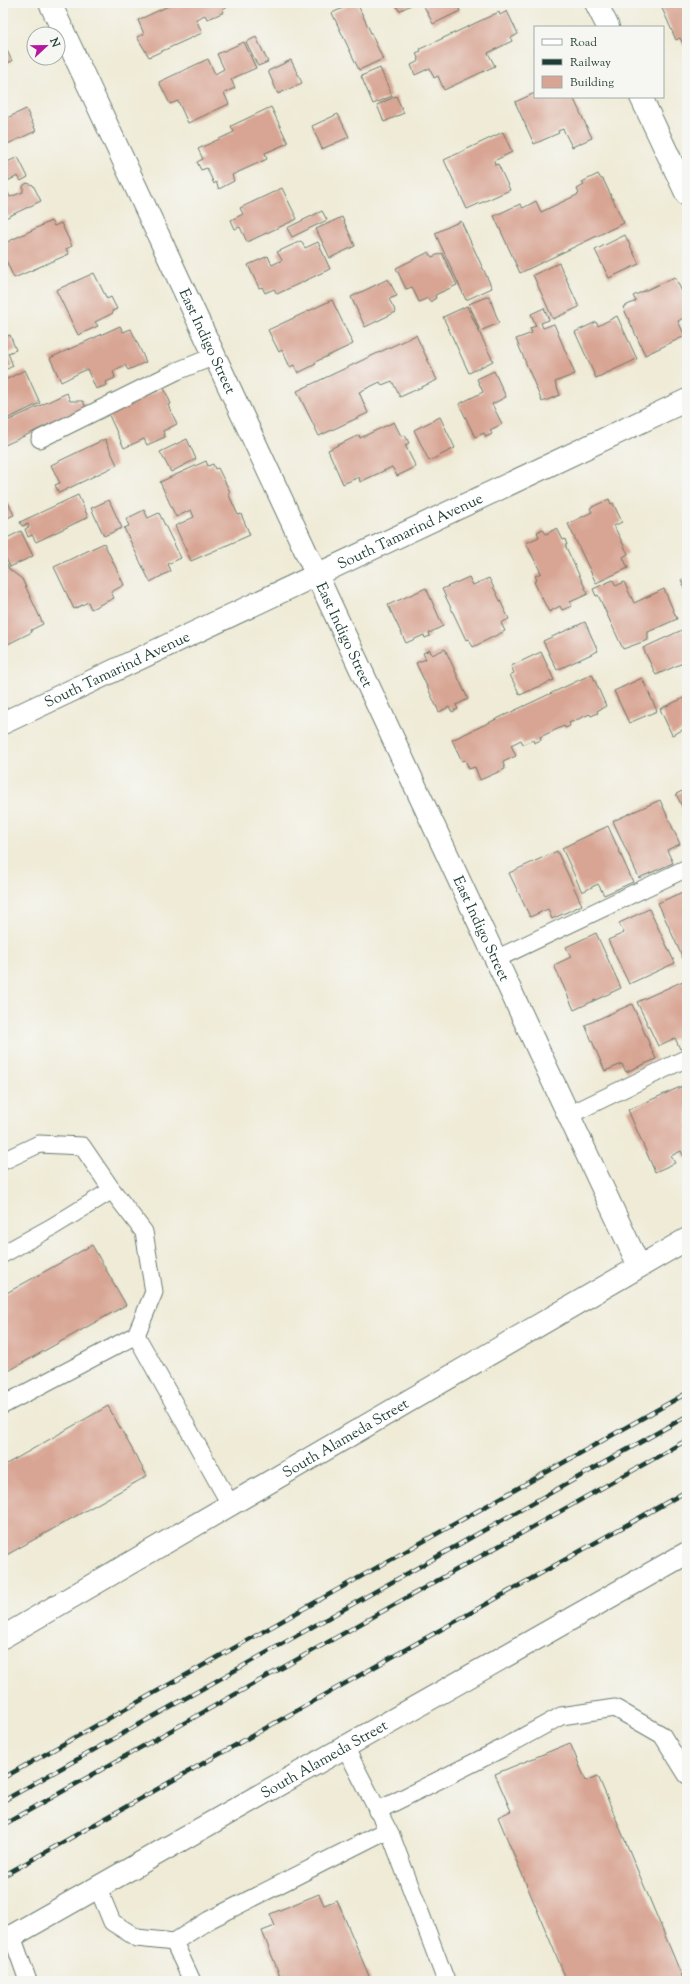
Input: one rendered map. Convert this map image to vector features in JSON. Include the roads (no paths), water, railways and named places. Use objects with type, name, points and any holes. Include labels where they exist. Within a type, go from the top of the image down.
[{"type":"street","name":"East Indigo Street","points":[[50,3],[639,1266]]},
{"type":"street","points":[[596,3],[608,26]]},
{"type":"street","points":[[641,98],[687,195]]},
{"type":"street","name":"South Tamarind Avenue","points":[[3,723],[687,400]]},
{"type":"street","name":"South Alameda Street","points":[[3,1637],[687,1239]]},
{"type":"street","name":"South Alameda Street","points":[[7,1939],[687,1553]]},
{"type":"lane","points":[[40,439],[177,371],[214,356]]},
{"type":"lane","points":[[496,959],[687,868]]},
{"type":"lane","points":[[569,1115],[687,1058]]},
{"type":"lane","points":[[3,1161],[38,1144],[82,1146],[112,1190],[144,1232],[154,1292],[136,1335],[3,1405]]},
{"type":"lane","points":[[3,1254],[52,1228],[112,1190]]},
{"type":"lane","points":[[136,1335],[230,1504]]},
{"type":"lane","points":[[378,1811],[501,1749],[561,1716],[615,1708],[662,1735],[687,1775]]},
{"type":"lane","points":[[345,1747],[387,1830],[446,1981]]},
{"type":"lane","points":[[98,1888],[112,1922],[137,1938],[174,1942],[209,1920],[387,1830]]},
{"type":"lane","points":[[7,1939],[28,1981]]},
{"type":"lane","points":[[174,1942],[192,1981]]},
{"type":"railway","points":[[3,1778],[687,1393]]},
{"type":"railway","points":[[3,1801],[687,1416]]},
{"type":"railway","points":[[3,1825],[687,1440]]},
{"type":"railway","points":[[3,1876],[687,1491]]}]
